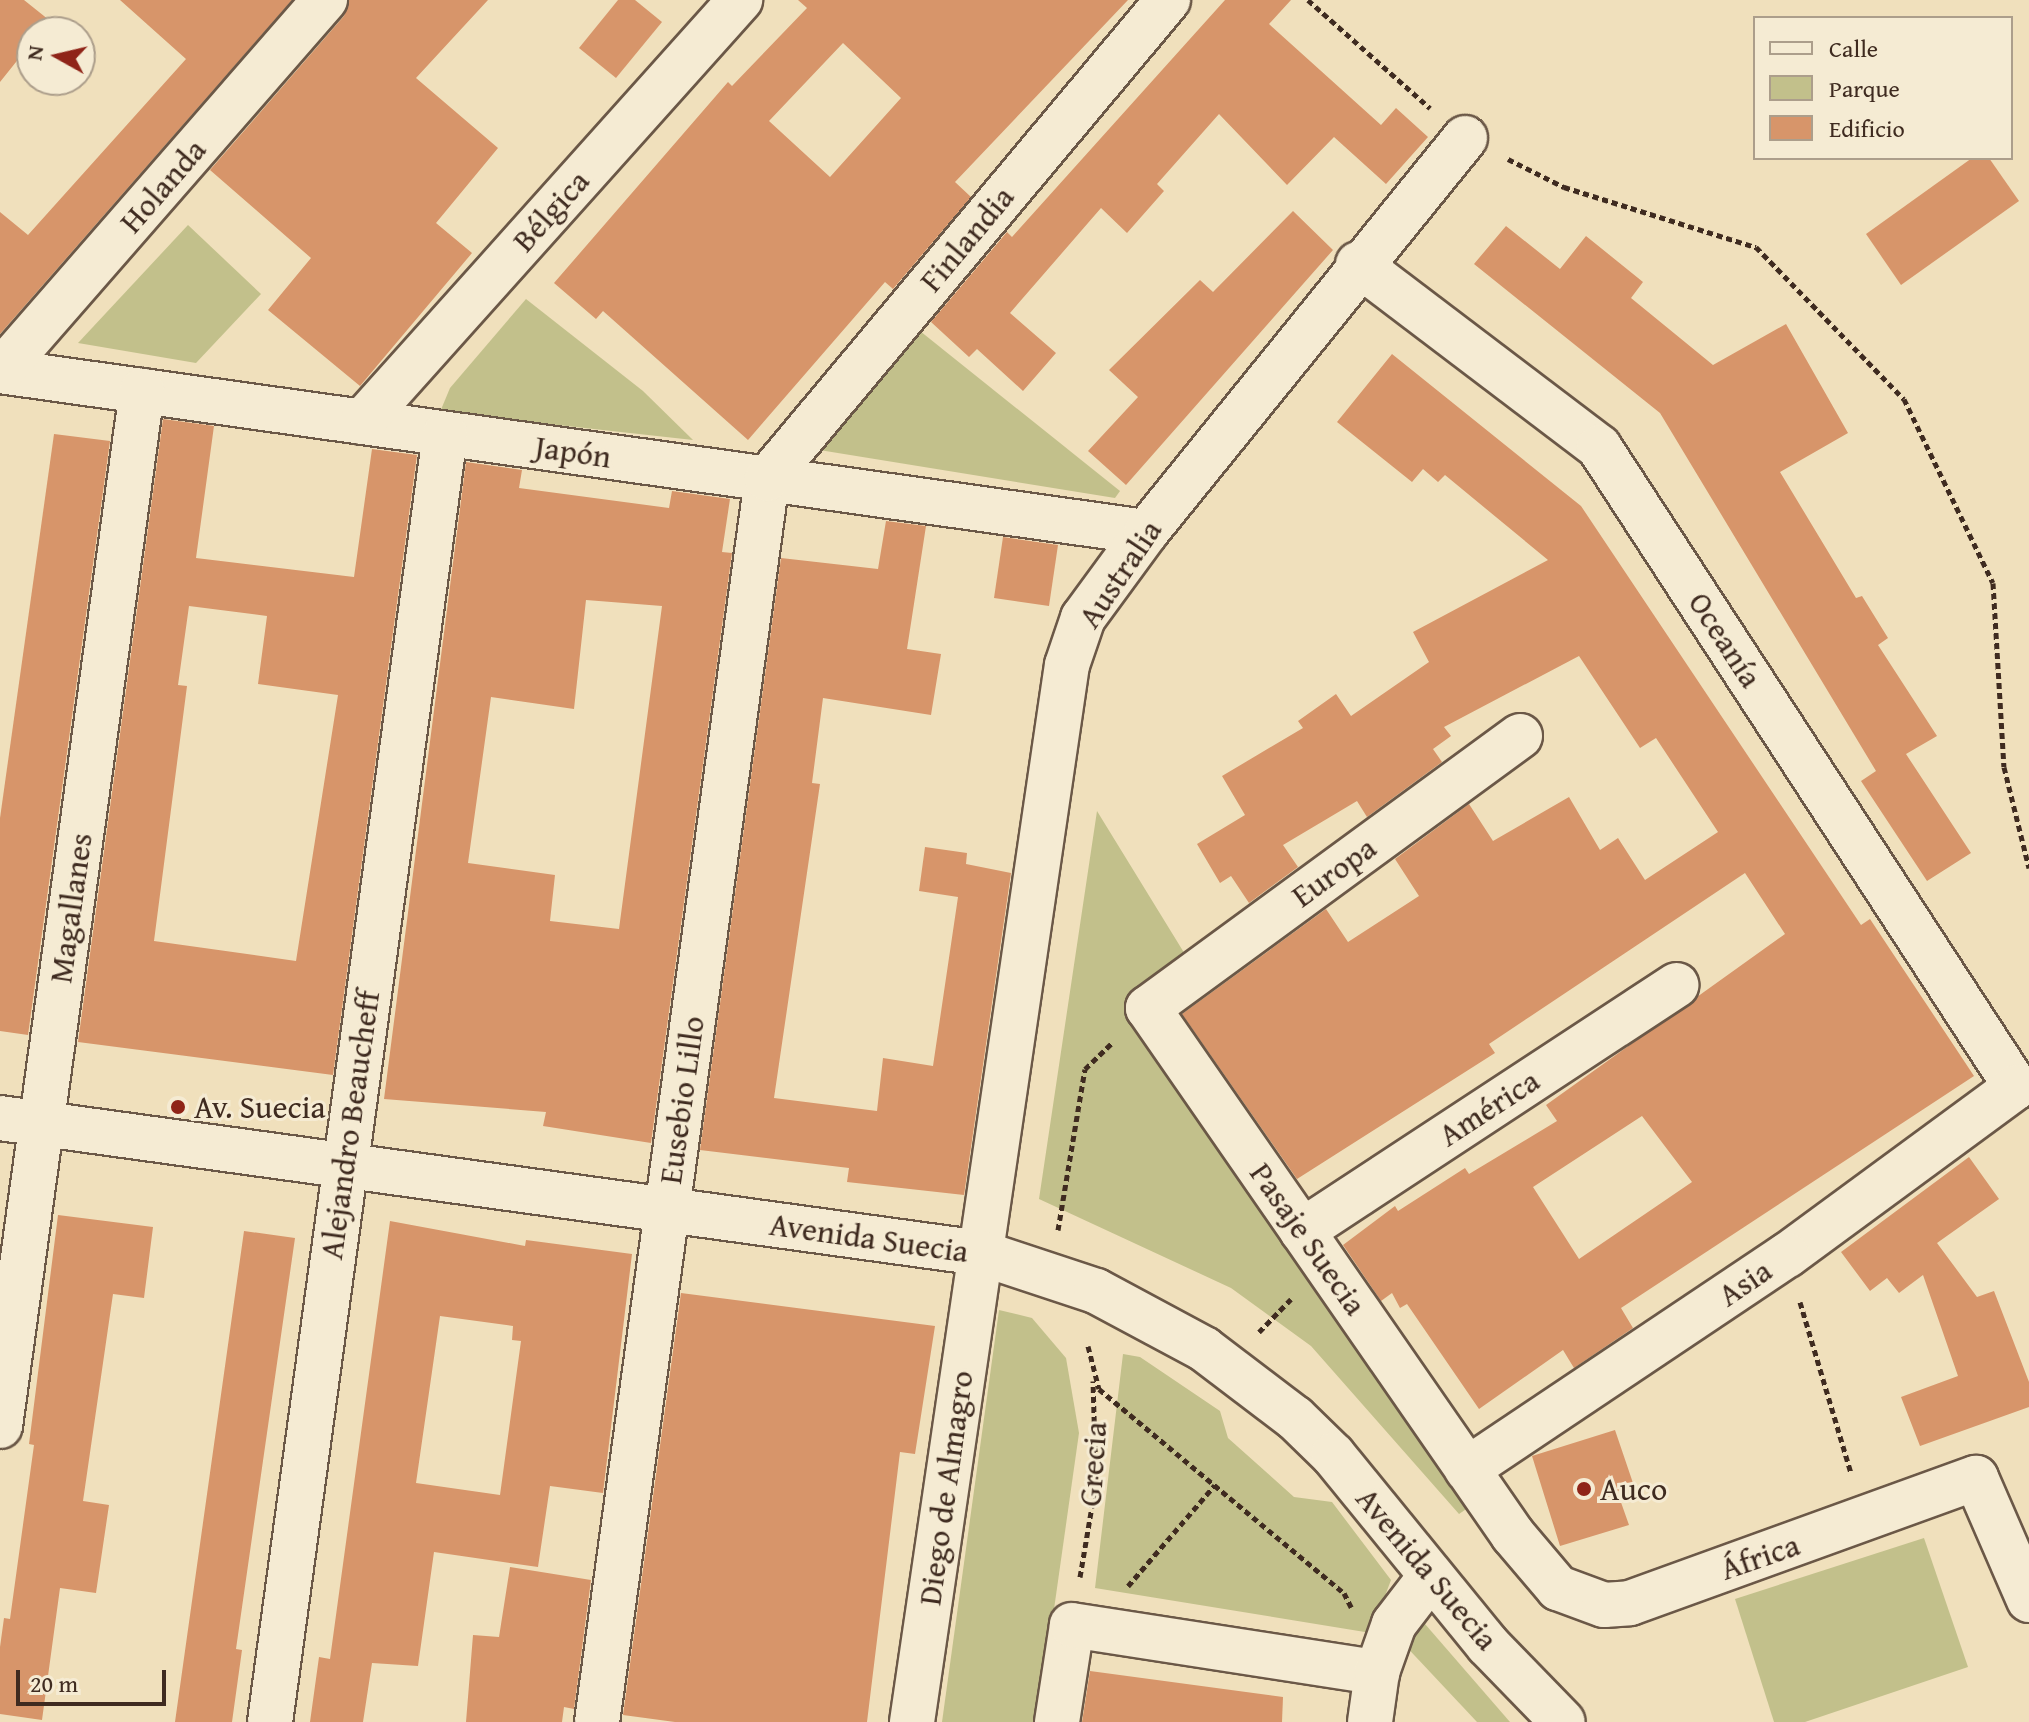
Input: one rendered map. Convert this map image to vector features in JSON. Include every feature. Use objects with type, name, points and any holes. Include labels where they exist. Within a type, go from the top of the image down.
[{"type":"street","name":"Holanda","points":[[0,371],[325,0]]},
{"type":"street","name":"Bélgica","points":[[362,422],[740,0]]},
{"type":"street","name":"Finlandia","points":[[767,479],[1168,0]]},
{"type":"street","name":"Australia","points":[[981,1253],[1067,665],[1083,618],[1146,532],[1358,264],[1465,138]]},
{"type":"street","name":"Oceanía","points":[[1358,264],[1599,447],[2016,1087]]},
{"type":"street","name":"Japón","points":[[0,371],[1146,532]]},
{"type":"street","name":"Magallanes","points":[[0,1426],[20,1120],[142,391]]},
{"type":"street","name":"Alejandro Beaucheff","points":[[270,1722],[445,434]]},
{"type":"street","name":"Eusebio Lillo","points":[[597,1722],[767,479]]},
{"type":"street","name":"Europa","points":[[1148,1008],[1520,736]]},
{"type":"street","name":"América","points":[[1302,1231],[1676,985]]},
{"type":"street","name":"Pasaje Suecia","points":[[1148,1008],[1467,1469]]},
{"type":"street","name":"Asia","points":[[1467,1469],[1787,1255],[2016,1087]]},
{"type":"street","name":"Avenida Suecia","points":[[20,1120],[981,1253],[1042,1271],[1152,1318],[1254,1384],[1333,1455],[1430,1577],[1563,1722]]},
{"type":"street","name":"Diego de Almagro","points":[[912,1722],[981,1253]]},
{"type":"street","name":"África","points":[[1467,1469],[1540,1571],[1558,1588],[1604,1605],[1630,1603],[1865,1521],[1976,1478],[2029,1600]]},
{"type":"street","points":[[1370,1722],[1378,1666],[1394,1624],[1430,1577]]},
{"type":"street","points":[[1057,1722],[1085,1627],[1378,1666]]},
{"type":"path","points":[[1308,0],[1465,138],[1564,187],[1756,247],[1904,399],[1993,583],[2004,767],[2029,868]]},
{"type":"path","points":[[1042,1271],[1054,1253],[1085,1069],[1148,1008]]},
{"type":"path","points":[[1787,1255],[1865,1521]]},
{"type":"path","points":[[1254,1384],[1253,1357],[1268,1317],[1329,1269]]},
{"type":"path","points":[[1076,1335],[1088,1346],[1099,1389],[1344,1593],[1378,1666]]},
{"type":"path","name":"Grecia","points":[[1085,1627],[1099,1414],[1088,1346]]},
{"type":"path","points":[[1085,1627],[1215,1485]]},
{"type":"green space","points":[[188,225],[261,294],[196,363],[78,343]]},
{"type":"green space","points":[[526,299],[643,391],[693,440],[440,412],[450,388]]},
{"type":"green space","points":[[915,327],[1120,491],[1115,498],[807,448]]},
{"type":"green space","points":[[1097,811],[1191,964],[1136,1017],[1481,1499],[1459,1514],[1311,1346],[1231,1288],[1039,1199]]},
{"type":"green space","points":[[999,1310],[1032,1318],[1066,1358],[1079,1433],[1038,1722],[942,1722]]},
{"type":"green space","points":[[1123,1354],[1140,1357],[1220,1411],[1228,1438],[1294,1497],[1332,1502],[1391,1580],[1371,1633],[1095,1588]]},
{"type":"green space","points":[[1924,1538],[1968,1667],[1805,1722],[1774,1722],[1735,1599]]},
{"type":"green space","points":[[1414,1622],[1425,1624],[1510,1722],[1477,1722],[1400,1640]]},
{"type":"building","points":[[0,0],[24,0],[44,16],[16,16],[16,62],[0,82]]},
{"type":"building","points":[[120,0],[292,0],[0,334],[0,212],[28,235],[186,59]]},
{"type":"building","points":[[349,0],[488,0],[416,78],[498,148],[436,223],[472,253],[360,386],[268,310],[311,258],[210,170],[344,16]]},
{"type":"building","points":[[618,0],[635,0],[662,22],[616,78],[579,48]]},
{"type":"building","points":[[798,0],[1128,0],[955,182],[971,197],[893,289],[885,282],[748,440],[603,311],[596,319],[554,283],[728,82],[732,86],[807,8]],"holes":[[[843,43],[901,98],[830,177],[769,121]]]},
{"type":"building","points":[[1225,0],[1291,0],[1269,24],[1381,125],[1396,108],[1428,137],[1386,184],[1334,137],[1287,185],[1219,114],[1157,184],[1164,191],[1127,233],[1101,208],[1010,313],[1056,353],[1023,391],[977,349],[969,357],[931,322],[1007,232],[1012,237]]},
{"type":"building","points":[[1969,160],[1990,160],[2019,201],[1901,285],[1866,234]]},
{"type":"building","points":[[1293,211],[1333,250],[1126,485],[1088,451],[1138,397],[1109,370],[1200,280],[1213,292]]},
{"type":"building","points":[[1506,226],[1560,269],[1586,236],[1643,282],[1631,298],[1713,365],[1786,324],[1848,433],[1780,472],[1856,598],[1862,596],[1888,638],[1878,645],[1937,736],[1906,754],[1971,853],[1927,881],[1861,781],[1876,771],[1660,413],[1474,264]]},
{"type":"building","points":[[1392,354],[1581,506],[1861,925],[1870,919],[1974,1076],[1621,1308],[1633,1328],[1574,1368],[1563,1350],[1479,1409],[1407,1304],[1400,1308],[1392,1293],[1381,1301],[1343,1245],[1395,1206],[1398,1211],[1465,1168],[1469,1174],[1557,1121],[1546,1105],[1785,934],[1745,873],[1489,1044],[1495,1053],[1297,1179],[1182,1014],[1326,909],[1348,942],[1419,896],[1395,859],[1469,804],[1493,841],[1569,797],[1600,850],[1618,838],[1645,880],[1718,832],[1656,738],[1640,748],[1579,656],[1444,727],[1451,736],[1433,749],[1442,762],[1367,817],[1357,801],[1283,845],[1298,867],[1249,903],[1231,876],[1220,883],[1197,844],[1245,815],[1222,776],[1303,728],[1298,721],[1336,694],[1351,716],[1429,662],[1413,632],[1548,560],[1445,475],[1438,482],[1423,469],[1412,482],[1337,422]],"holes":[[[1642,1116],[1692,1182],[1579,1259],[1533,1187]]]},
{"type":"building","points":[[163,419],[214,426],[196,558],[354,577],[372,449],[417,455],[333,1075],[78,1042]],"holes":[[[189,606],[267,616],[258,684],[338,695],[296,961],[154,941],[187,686],[178,685]]]},
{"type":"building","points":[[54,434],[110,441],[28,1035],[0,1031],[0,818]]},
{"type":"building","points":[[466,462],[522,470],[519,488],[669,508],[672,491],[730,499],[722,552],[732,553],[651,1143],[543,1126],[546,1112],[384,1099]],"holes":[[[586,600],[662,606],[619,929],[550,921],[555,875],[468,863],[491,697],[574,709]]]},
{"type":"building","points":[[886,521],[926,526],[907,649],[941,654],[931,715],[823,698],[812,783],[820,784],[774,1098],[877,1111],[883,1058],[933,1066],[958,897],[919,891],[925,847],[967,853],[966,864],[1011,873],[964,1195],[847,1182],[849,1168],[700,1150],[781,558],[878,569]]},
{"type":"building","points":[[1003,537],[1058,545],[1049,606],[994,598]]},
{"type":"building","points":[[1969,1157],[1999,1199],[1937,1243],[1977,1297],[1994,1291],[2029,1382],[2029,1407],[1920,1446],[1901,1397],[1958,1376],[1923,1275],[1899,1293],[1887,1278],[1870,1291],[1841,1252]]},
{"type":"building","points":[[58,1215],[153,1227],[144,1298],[113,1294],[83,1501],[109,1505],[96,1593],[60,1588],[42,1720],[0,1714],[0,1647],[4,1618],[10,1619],[34,1445],[29,1444]]},
{"type":"building","points":[[390,1221],[525,1246],[526,1240],[632,1254],[603,1493],[550,1486],[538,1567],[434,1552],[418,1666],[372,1663],[363,1722],[310,1722],[319,1657],[330,1659]],"holes":[[[440,1316],[513,1326],[512,1340],[521,1341],[500,1495],[416,1483]]]},
{"type":"building","points":[[244,1231],[295,1238],[236,1649],[242,1650],[232,1722],[175,1722]]},
{"type":"building","points":[[681,1293],[935,1326],[915,1454],[900,1452],[867,1722],[675,1722],[623,1715]]},
{"type":"building","name":"Auco","points":[[1615,1430],[1634,1486],[1617,1491],[1629,1525],[1560,1546],[1532,1456]]},
{"type":"building","points":[[510,1567],[591,1580],[574,1709],[564,1707],[562,1722],[466,1722],[473,1635],[499,1637]]},
{"type":"building","points":[[1090,1671],[1283,1697],[1282,1722],[1082,1722]]},
{"type":"place","name":"Av. Suecia","points":[[178,1107]]},
{"type":"place","name":"Auco","points":[[1584,1489]]}]
